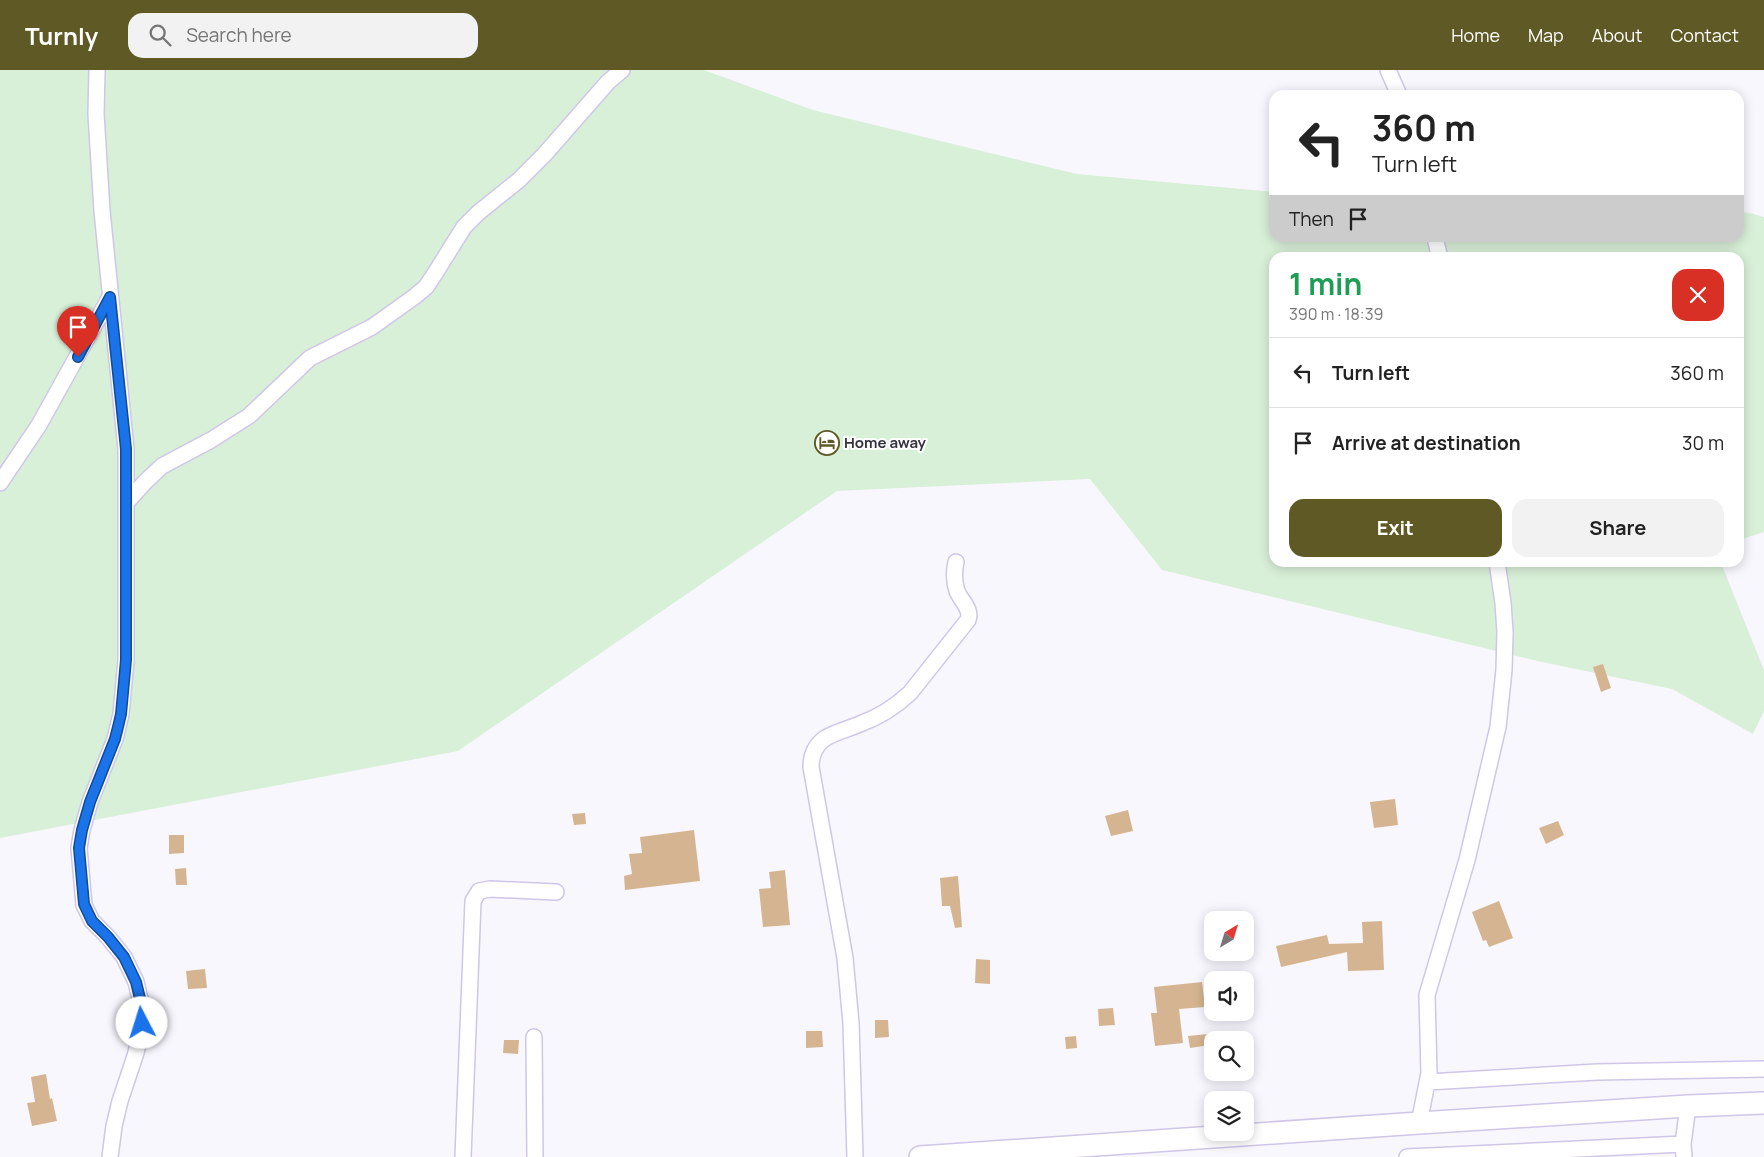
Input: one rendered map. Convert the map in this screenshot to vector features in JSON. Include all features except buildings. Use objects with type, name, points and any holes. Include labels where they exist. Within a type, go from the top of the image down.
[{"type":"main road","points":[[920,1157],[1419,1123],[1764,1103]]},
{"type":"street","points":[[98,70],[96,114],[101,201],[126,449],[126,660],[121,714],[115,739],[87,812],[79,848],[84,904],[92,921],[124,957],[136,982],[143,1011],[141,1034],[136,1056],[120,1101],[114,1126],[110,1157]]},
{"type":"street","points":[[126,503],[162,466],[211,440],[249,416],[310,358],[372,327],[420,292],[434,275],[464,227],[478,213],[519,180],[544,155],[608,82],[622,70]]},
{"type":"street","points":[[1388,70],[1397,90]]},
{"type":"street","points":[[0,483],[40,424],[110,297]]},
{"type":"street","points":[[856,1157],[851,1023],[845,958],[811,759],[824,738],[863,724],[900,703],[970,618],[970,614],[956,585],[956,562]]},
{"type":"street","points":[[1419,1123],[1428,1082],[1427,995],[1467,860],[1498,728],[1504,670],[1505,632],[1498,567]]},
{"type":"street","points":[[463,1157],[473,901],[479,891],[490,888],[556,892]]},
{"type":"street","points":[[534,1037],[535,1157]]},
{"type":"street","points":[[1428,1082],[1596,1072],[1764,1070]]},
{"type":"street","points":[[1407,1157],[1684,1151],[1688,1106]]},
{"type":"green space","points":[[0,70],[704,70],[813,110],[1077,174],[1269,192],[1269,242],[1744,242],[1744,212],[1764,217],[1764,532],[1744,538],[1744,252],[1269,252],[1269,567],[1723,567],[1764,670],[1764,711],[1753,734],[1672,689],[1542,662],[1162,570],[1090,479],[837,491],[458,751],[0,838]]},
{"type":"place","name":"Home away","points":[[827,443]]},
{"type":"route","points":[[78,357],[110,297],[126,449],[126,660],[121,714],[115,739],[90,802],[79,848],[84,904],[92,921],[124,957],[136,982],[143,1011],[142,1023]]}]
